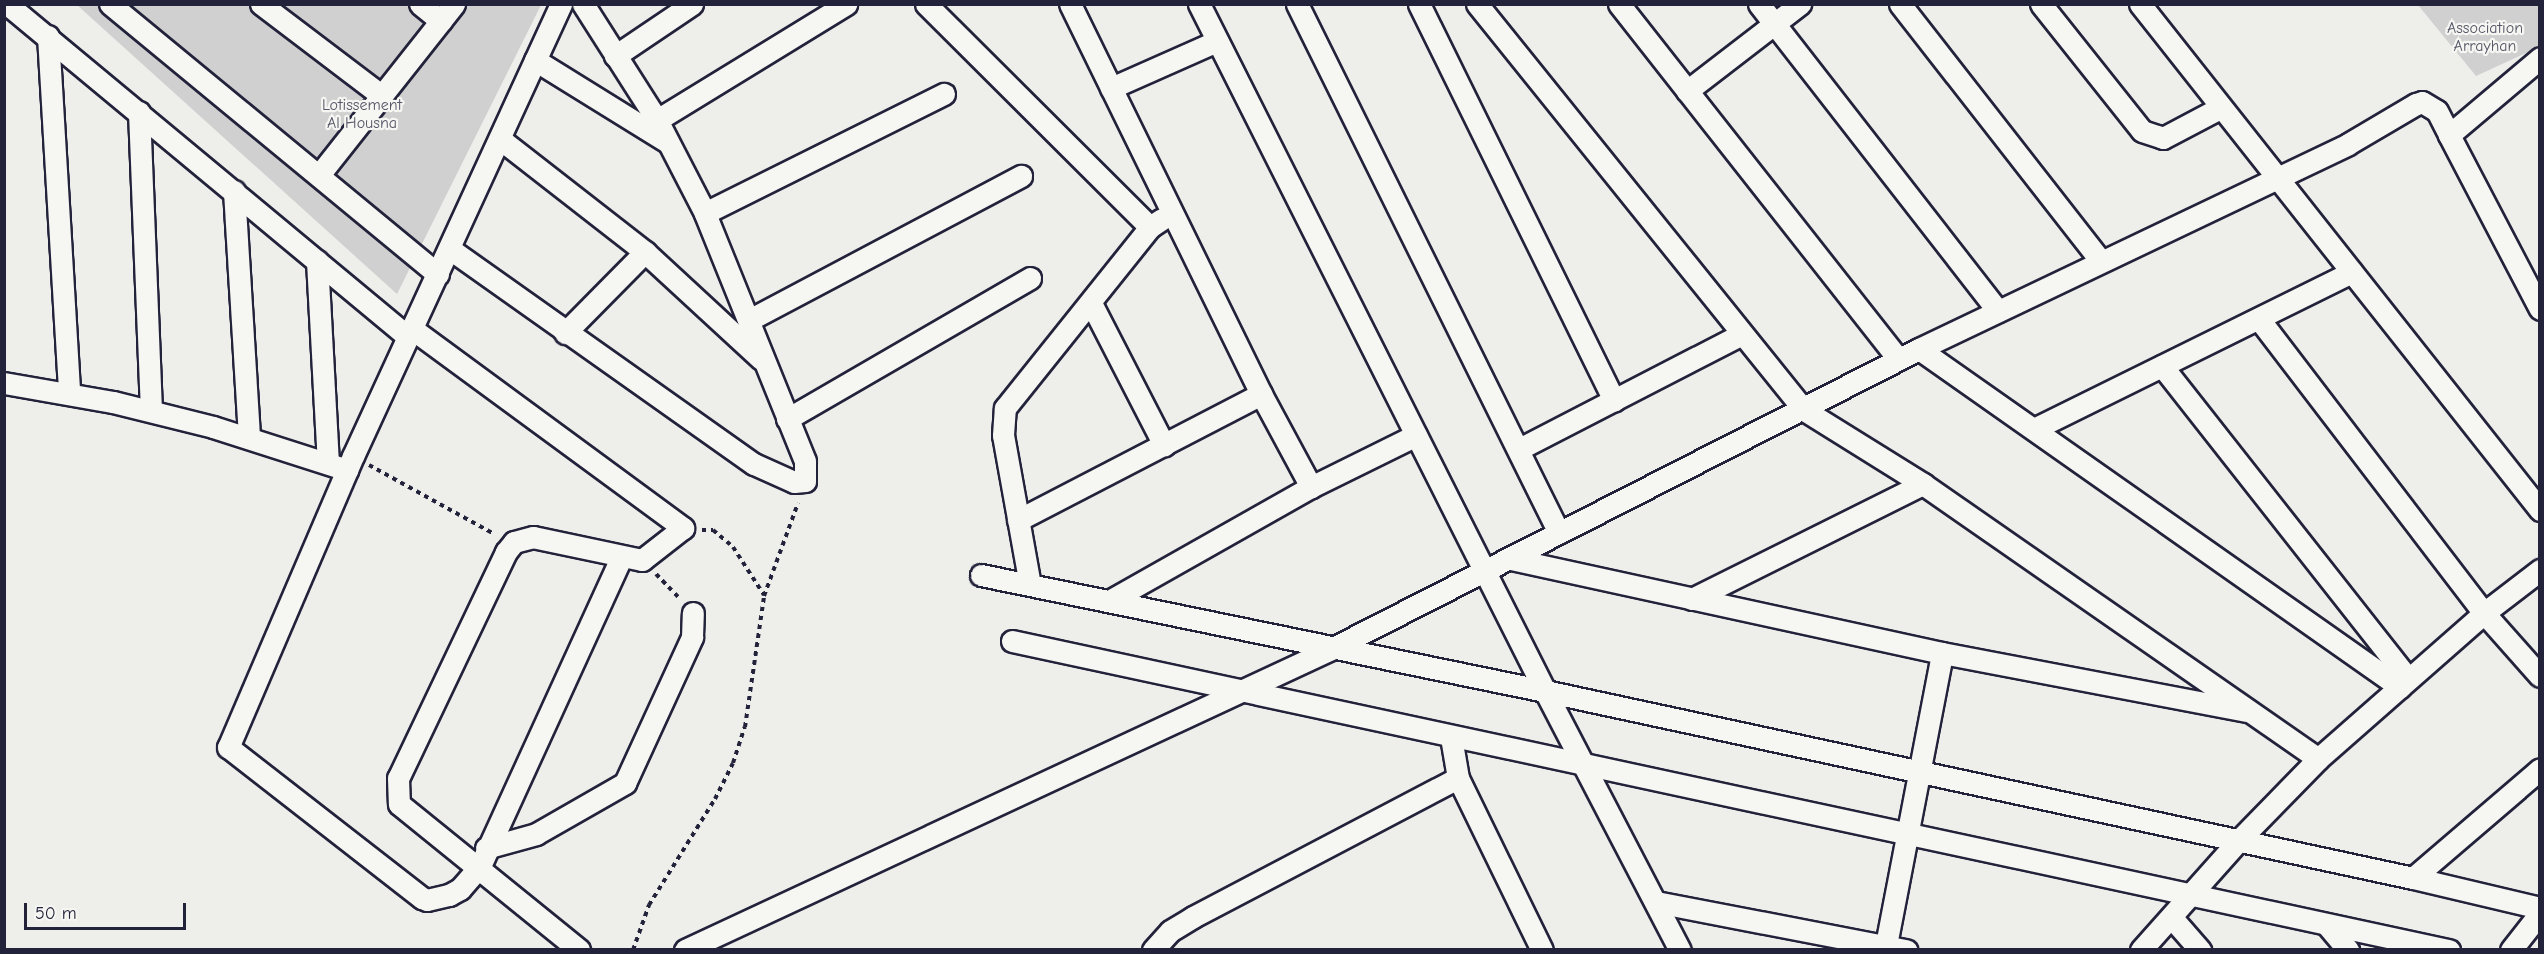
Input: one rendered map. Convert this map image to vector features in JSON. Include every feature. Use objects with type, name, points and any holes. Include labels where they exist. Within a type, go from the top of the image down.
[{"type":"street","points":[[7,4],[317,261],[409,332],[684,528],[631,559],[483,857],[460,889],[427,900],[313,816],[228,747],[343,463],[409,332],[450,249],[561,4]]},
{"type":"street","points":[[110,4],[438,274]]},
{"type":"street","points":[[261,4],[382,96]]},
{"type":"street","points":[[319,175],[448,13],[420,4]]},
{"type":"street","points":[[450,249],[565,333],[754,464],[794,483],[805,480],[805,461],[762,360],[749,320],[705,213],[657,120],[583,4]]},
{"type":"street","points":[[615,56],[692,4]]},
{"type":"street","points":[[657,120],[846,4]]},
{"type":"street","points":[[926,4],[1150,227]]},
{"type":"street","points":[[1070,4],[1261,394],[1311,488]]},
{"type":"street","points":[[1199,4],[1416,435],[1487,569],[1545,691],[1680,950]]},
{"type":"street","points":[[1297,4],[1520,449],[1559,533]]},
{"type":"street","points":[[1419,4],[1614,401]]},
{"type":"street","points":[[1477,4],[1740,335],[1803,410],[1923,484],[2256,713],[2318,759]]},
{"type":"street","points":[[1619,4],[1898,359]]},
{"type":"street","points":[[1759,4],[1998,311]]},
{"type":"street","points":[[1687,90],[1800,4]]},
{"type":"street","points":[[1900,4],[2101,261]]},
{"type":"street","points":[[2042,4],[2142,131],[2163,138],[2220,108]]},
{"type":"street","points":[[2140,4],[2540,510]]},
{"type":"street","points":[[48,36],[69,393]]},
{"type":"street","points":[[1111,88],[1217,41]]},
{"type":"street","points":[[2449,135],[2540,58]]},
{"type":"street","points":[[535,60],[669,143]]},
{"type":"street","points":[[705,213],[944,94]]},
{"type":"street","points":[[685,950],[1331,649],[1803,410],[1898,359],[2348,144],[2422,102],[2437,111],[2540,309]]},
{"type":"street","points":[[139,112],[151,411]]},
{"type":"street","points":[[500,139],[645,252],[762,360]]},
{"type":"street","points":[[749,320],[1021,176]]},
{"type":"street","points":[[234,191],[249,438]]},
{"type":"street","points":[[1030,585],[1003,435],[1005,408],[1014,391],[1091,303],[1150,227],[1171,213]]},
{"type":"street","points":[[565,333],[645,252]]},
{"type":"street","points":[[317,261],[343,463]]},
{"type":"street","points":[[2036,428],[2351,272]]},
{"type":"street","points":[[787,419],[1030,278]]},
{"type":"street","points":[[1091,303],[1164,445]]},
{"type":"street","points":[[2259,319],[2484,613],[2540,676]]},
{"type":"street","points":[[1520,449],[1740,335]]},
{"type":"street","points":[[1919,349],[2404,683]]},
{"type":"street","points":[[2162,366],[2404,683]]},
{"type":"street","points":[[4,382],[151,411],[343,463]]},
{"type":"street","points":[[1018,520],[1261,394]]},
{"type":"street","points":[[1111,600],[1311,488],[1416,435]]},
{"type":"street","points":[[1692,599],[1923,484]]},
{"type":"street","points":[[579,950],[483,857],[399,804],[398,778],[512,544],[521,537],[533,537],[631,559]]},
{"type":"street","points":[[1510,559],[1942,653],[2256,713]]},
{"type":"street","points":[[2141,950],[2172,918],[2239,840],[2318,759],[2484,613],[2540,570]]},
{"type":"street","points":[[981,575],[1111,600],[1331,649],[1545,691],[2239,840],[2413,878],[2540,910],[2511,950]]},
{"type":"street","points":[[483,857],[536,834],[625,783],[692,637],[693,613]]},
{"type":"street","points":[[1012,641],[2194,892],[2327,925],[2449,950]]},
{"type":"street","points":[[1656,902],[1896,947],[1906,831],[1942,653]]},
{"type":"street","points":[[1451,736],[1458,778],[1542,950]]},
{"type":"street","points":[[2413,878],[2540,769]]},
{"type":"street","points":[[1154,950],[1170,931],[1193,917],[1458,778]]},
{"type":"street","points":[[2172,918],[2200,950]]},
{"type":"street","points":[[2327,925],[2348,950]]},
{"type":"street","points":[[1800,929],[1809,950]]},
{"type":"path","points":[[343,463],[512,544]]},
{"type":"path","points":[[633,950],[649,905],[715,799],[733,763],[745,727],[764,596],[805,480]]},
{"type":"path","points":[[684,528],[713,530],[734,547],[764,596]]},
{"type":"path","points":[[631,559],[693,613]]},
{"type":"green space","name":"Lotissement Al Housna","points":[[77,5],[541,5],[397,294]]},
{"type":"green space","name":"Association Arrayhan","points":[[2418,5],[2539,5],[2539,47],[2476,76]]}]
